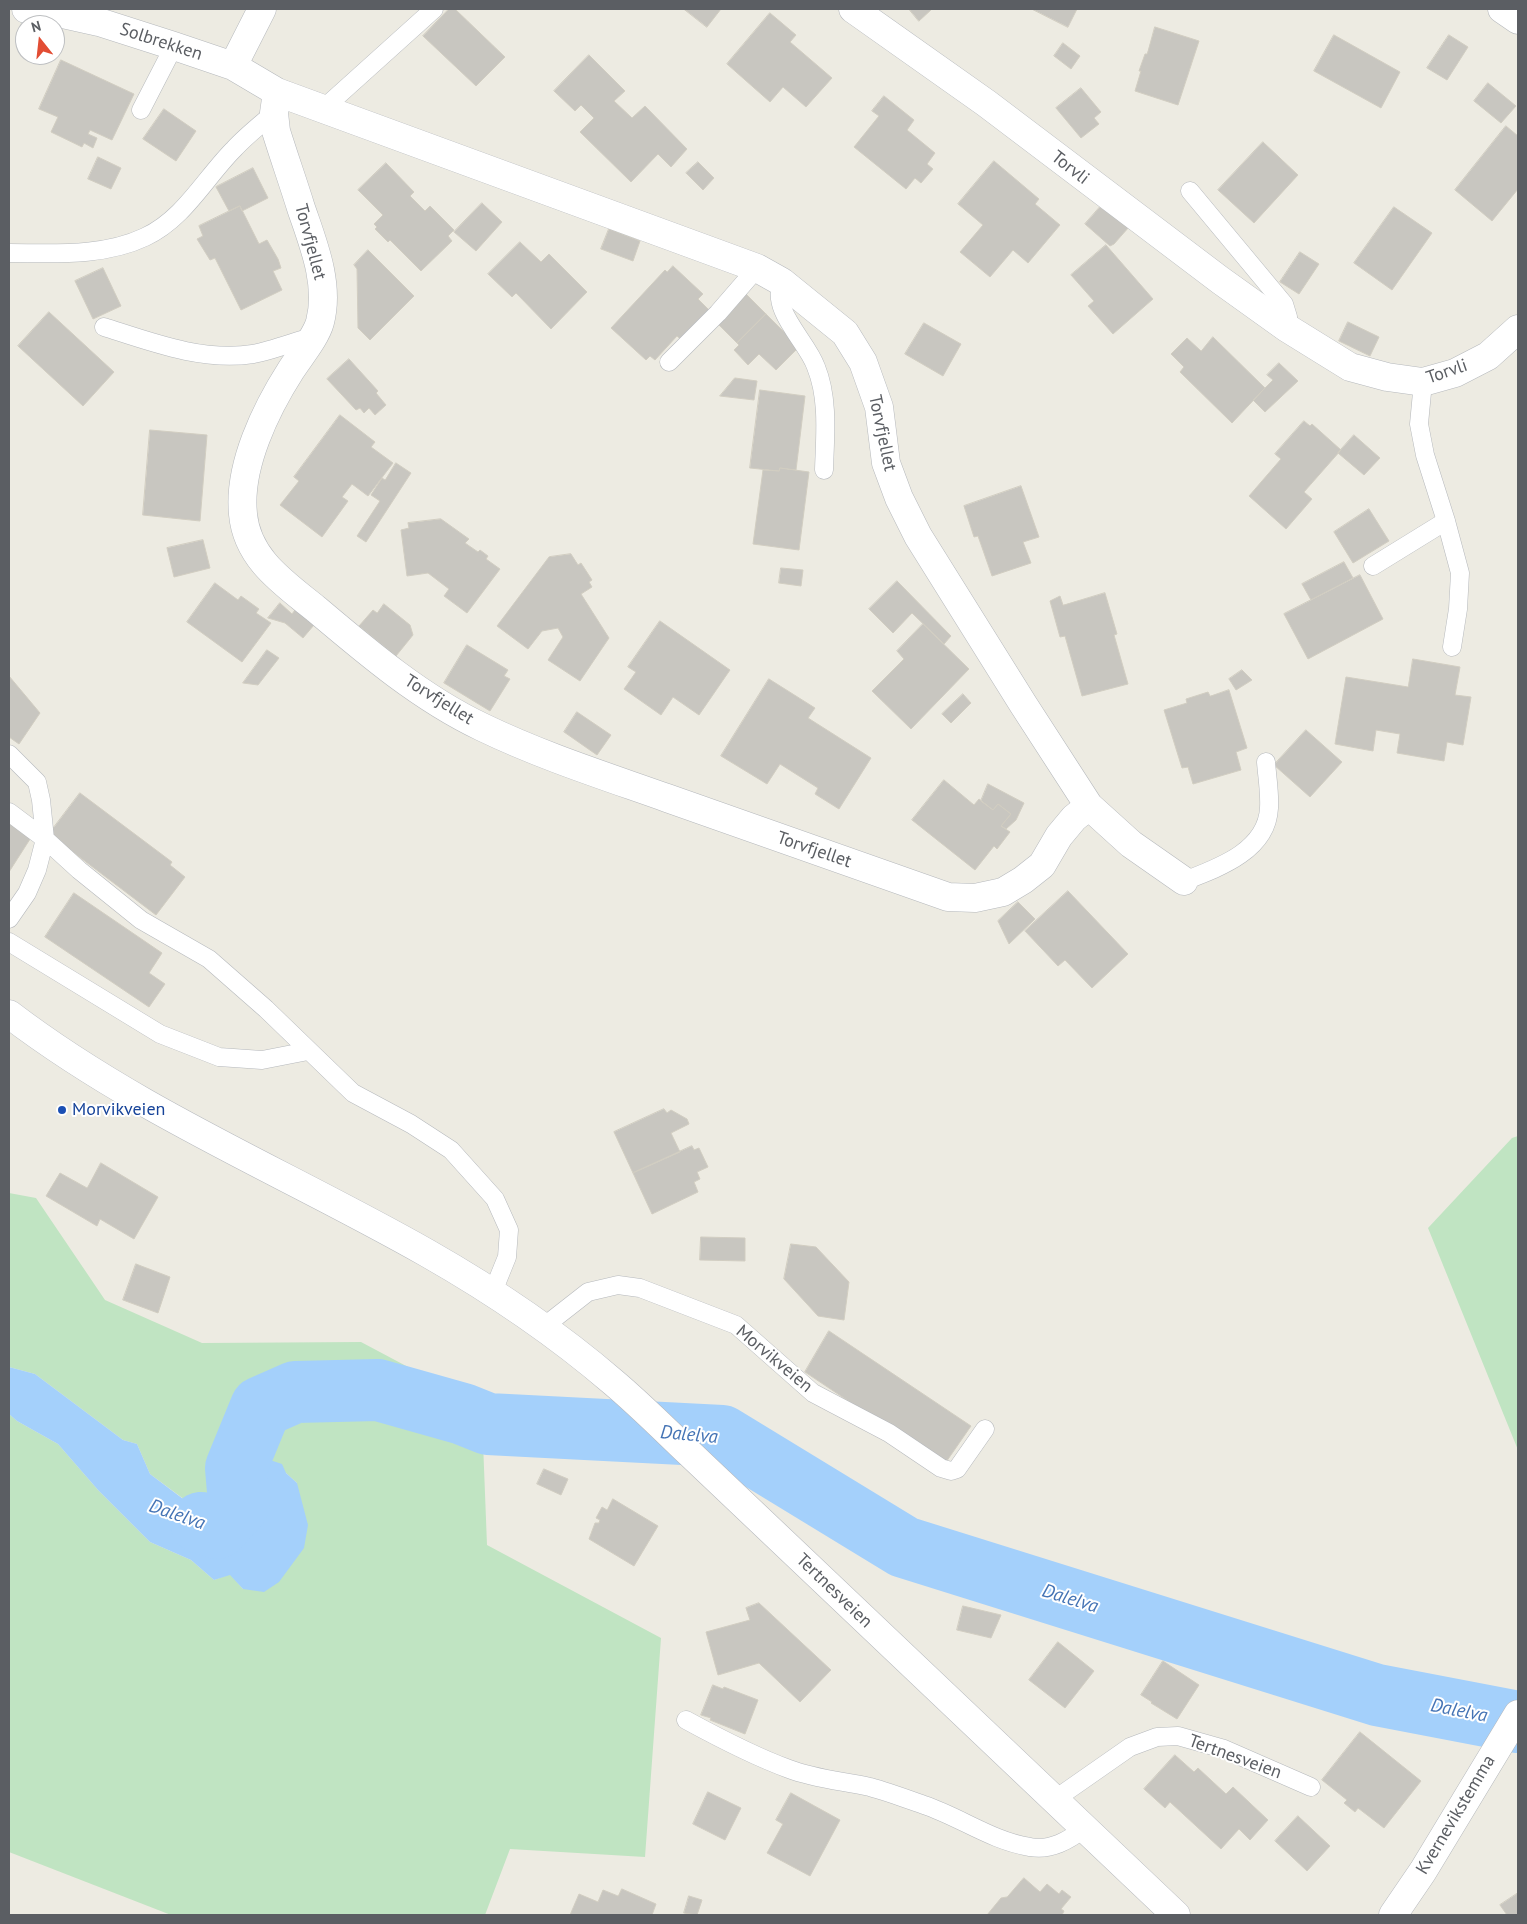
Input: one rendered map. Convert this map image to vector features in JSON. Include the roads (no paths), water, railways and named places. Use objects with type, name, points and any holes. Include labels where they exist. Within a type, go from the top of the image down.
[{"type":"street","name":"Solbrekken","points":[[26,9],[63,14],[99,22],[233,66]]},
{"type":"street","points":[[233,66],[262,9]]},
{"type":"street","name":"Torvli","points":[[853,9],[986,103],[1119,206],[1287,328],[1350,367],[1387,377],[1423,382],[1456,373],[1488,356],[1518,329]]},
{"type":"street","points":[[1502,9],[1518,20]]},
{"type":"street","name":"Torvfjellet","points":[[233,66],[275,102],[323,109],[758,268],[782,282],[845,333],[863,362],[879,407],[886,463],[899,498],[918,536],[1022,704],[1089,806],[1131,844],[1184,882]]},
{"type":"street","name":"Torvfjellet","points":[[275,102],[276,131],[316,254],[322,281],[323,306],[319,325],[274,396],[251,454],[243,488],[243,515],[249,540],[258,557],[280,579],[372,656],[432,698],[481,727],[560,760],[948,897],[975,898],[1002,892],[1023,880],[1042,865],[1059,836],[1074,818],[1089,806]]},
{"type":"street","points":[[9,1014],[42,1039],[132,1095],[427,1253],[542,1328]]},
{"type":"street","name":"Tertnesveien","points":[[542,1328],[614,1382],[1176,1915]]},
{"type":"street","name":"Kvernevikstemma","points":[[1393,1915],[1423,1871],[1518,1714]]},
{"type":"lane","points":[[323,109],[434,9]]},
{"type":"lane","points":[[141,110],[174,46]]},
{"type":"lane","points":[[9,253],[78,253],[114,247],[145,237],[164,224],[189,202],[275,102]]},
{"type":"lane","points":[[1190,190],[1284,304],[1288,317],[1287,328]]},
{"type":"lane","points":[[669,362],[718,313],[758,268]]},
{"type":"lane","points":[[782,282],[778,291],[790,325],[816,364],[821,381],[825,416],[824,470]]},
{"type":"lane","points":[[104,328],[188,351],[222,356],[254,354],[312,337]]},
{"type":"lane","points":[[1423,382],[1419,424],[1460,573],[1458,609],[1452,647]]},
{"type":"lane","points":[[1373,566],[1446,521]]},
{"type":"lane","points":[[9,754],[37,782],[45,839],[37,870],[28,893],[9,919]]},
{"type":"lane","name":"Torvfjellet","points":[[1184,882],[1221,867],[1240,855],[1264,828],[1269,808],[1266,762]]},
{"type":"lane","points":[[9,812],[45,839],[79,870],[141,920],[209,959],[266,1009],[353,1093],[411,1124],[451,1150],[495,1199],[509,1230],[507,1258],[492,1294]]},
{"type":"lane","points":[[9,942],[160,1034],[219,1057],[262,1060],[308,1050]]},
{"type":"lane","name":"Morvikveien","points":[[542,1328],[588,1292],[618,1285],[640,1288],[736,1325],[814,1393],[889,1433],[941,1468],[951,1471],[957,1469],[985,1429]]},
{"type":"lane","points":[[686,1720],[731,1744],[790,1770],[827,1780],[871,1788],[927,1805],[998,1838],[1031,1848],[1056,1845],[1067,1841],[1085,1828]]},
{"type":"lane","name":"Tertnesveien","points":[[1054,1800],[1130,1747],[1157,1737],[1178,1736],[1224,1750],[1311,1787]]},
{"type":"water","points":[[9,1367],[35,1374],[123,1440],[137,1444],[150,1474],[207,1517],[220,1509],[226,1483],[236,1468],[273,1461],[282,1464],[286,1473],[297,1483],[308,1525],[304,1548],[279,1582],[264,1592],[243,1589],[230,1575],[214,1580],[191,1560],[150,1542],[98,1490],[58,1444],[17,1421],[9,1414]]},
{"type":"waterway","name":"Dalelva","points":[[201,1523],[217,1528],[239,1504],[236,1468],[261,1407],[295,1392],[378,1390],[463,1414],[488,1424],[722,1436],[904,1547],[1377,1695],[1518,1722]]},
{"type":"place","name":"Morvikveien","points":[[62,1110]]}]
